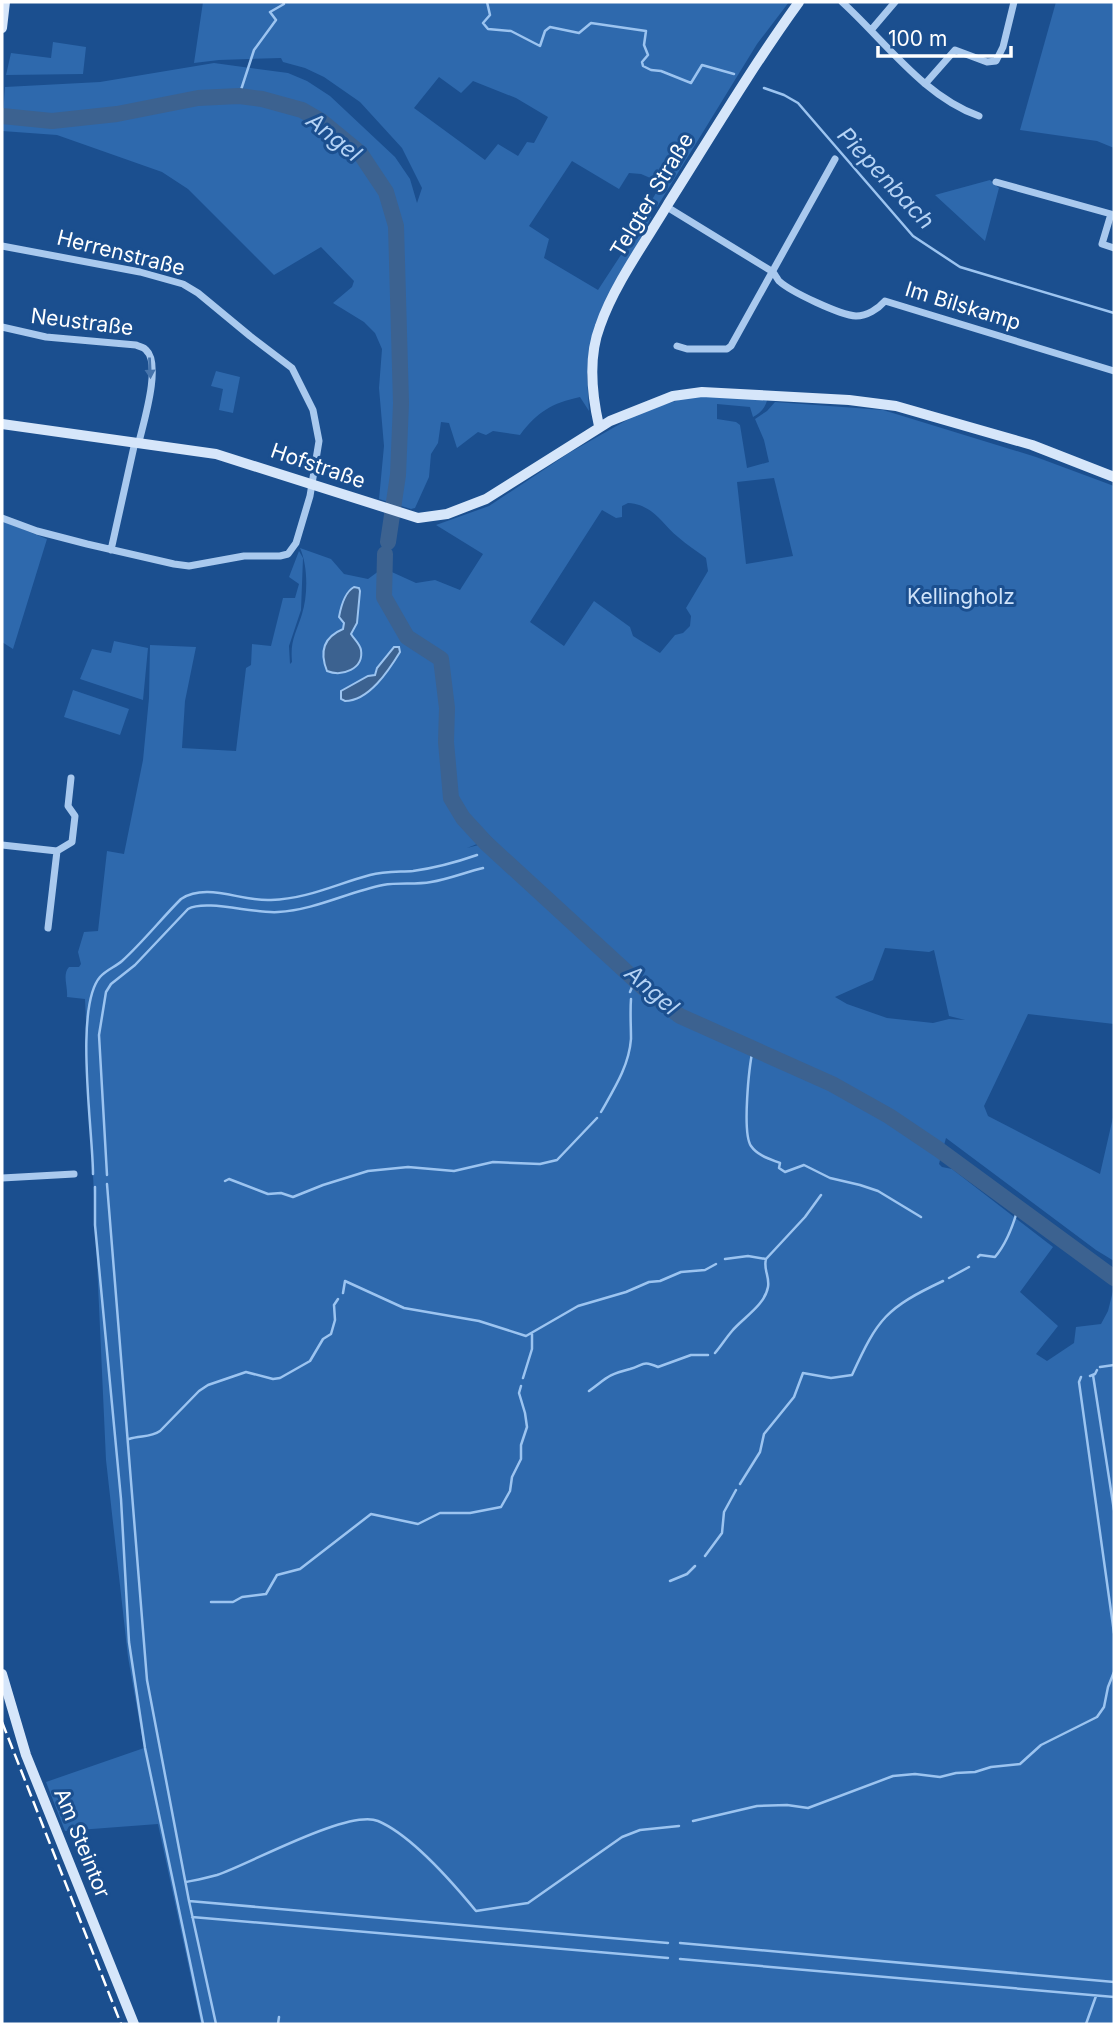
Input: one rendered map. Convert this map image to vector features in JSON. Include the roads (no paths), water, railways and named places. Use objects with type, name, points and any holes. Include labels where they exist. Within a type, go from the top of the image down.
[{"type":"street","points":[[2,28],[5,2]]},
{"type":"street","name":"Telgter Straße","points":[[599,426],[593,382],[595,344],[600,325],[638,253],[748,77],[799,2]]},
{"type":"street","points":[[842,2],[925,84],[945,99],[979,116]]},
{"type":"street","points":[[872,29],[895,2]]},
{"type":"street","points":[[925,84],[951,51],[955,50],[990,63],[996,61],[1003,47],[1014,2]]},
{"type":"street","points":[[677,346],[687,349],[727,349],[732,346],[835,159]]},
{"type":"street","points":[[996,182],[1111,214],[1102,244],[1114,248]]},
{"type":"street","name":"Im Bilskamp","points":[[667,207],[773,272],[778,281],[845,314],[866,314],[885,301],[1114,372]]},
{"type":"street","name":"Herrenstraße","points":[[2,246],[139,272],[183,284],[292,368],[313,410],[319,441],[312,484],[296,543],[288,554],[244,556],[189,566],[111,551]]},
{"type":"street","name":"Neustraße","points":[[2,327],[46,337],[136,345],[146,350],[153,362],[149,400],[137,442]]},
{"type":"street","name":"Hofstraße","points":[[2,424],[216,454],[418,518],[438,516],[486,499],[599,426],[640,408],[689,393],[870,402],[913,411],[1032,445],[1114,477]]},
{"type":"street","points":[[2,518],[37,531],[111,551],[137,442]]},
{"type":"street","points":[[2,845],[57,851],[72,842],[75,816],[68,806],[71,778]]},
{"type":"street","points":[[48,928],[57,851]]},
{"type":"street","points":[[2,1178],[74,1174]]},
{"type":"street","name":"Am Steintor","points":[[2,1674],[26,1755],[134,2024]]},
{"type":"waterway","name":"Piepenbach","points":[[239,96],[254,50],[276,20],[270,12],[284,4],[283,2]]},
{"type":"waterway","name":"Piepenbach","points":[[487,2],[490,15],[483,23],[488,29],[511,31],[540,46],[545,31],[550,27],[579,33],[591,23],[646,31],[644,45],[648,55],[642,62],[643,66],[651,70],[661,71],[691,83],[702,65],[734,74]]},
{"type":"waterway","name":"Piepenbach","points":[[764,88],[798,103],[913,236],[960,267],[1114,313]]},
{"type":"waterway","name":"Angel","points":[[2,116],[52,121],[117,114],[198,98],[239,96],[302,110],[321,121],[360,153],[386,192],[396,226],[401,403],[398,475],[388,542]]},
{"type":"waterway","name":"Angel","points":[[385,554],[384,597],[407,637],[441,659],[447,708],[446,742],[451,798],[463,818],[486,843],[645,989],[680,1016],[832,1084],[889,1116],[1114,1278]]},
{"type":"waterway","name":"Angel","points":[[487,851],[492,848]]},
{"type":"waterway","points":[[93,1174],[86,1041],[92,992],[100,977],[130,954],[181,899],[202,892],[260,900],[284,899],[375,874],[421,870],[477,855]]},
{"type":"waterway","name":"Angel","points":[[500,864],[505,861]]},
{"type":"waterway","points":[[107,1175],[99,1035],[106,992],[188,909],[196,906],[218,906],[268,912],[292,911],[383,885],[431,882],[483,868]]},
{"type":"waterway","points":[[630,992],[635,980]]},
{"type":"waterway","points":[[601,1112],[620,1077],[630,1049],[631,999]]},
{"type":"waterway","points":[[753,1049],[747,1114],[748,1139],[751,1146],[764,1157],[780,1163],[779,1168],[785,1172],[804,1165],[830,1178],[878,1191],[921,1217]]},
{"type":"waterway","points":[[225,1181],[229,1179],[268,1194],[281,1193],[293,1197],[368,1171],[408,1167],[454,1171],[493,1162],[540,1164],[557,1160],[597,1118]]},
{"type":"waterway","points":[[107,1184],[147,1680],[189,1901],[216,2024]]},
{"type":"waterway","points":[[95,1187],[95,1225],[121,1499],[129,1642],[145,1748],[203,2024]]},
{"type":"waterway","points":[[725,1259],[748,1256],[766,1259],[805,1217],[821,1195]]},
{"type":"waterway","points":[[978,1257],[995,1257],[1009,1234],[1018,1208]]},
{"type":"waterway","points":[[715,1353],[732,1331],[763,1300],[768,1283],[766,1259]]},
{"type":"waterway","points":[[343,1293],[345,1281],[404,1308],[479,1321],[526,1336],[578,1306],[681,1272],[705,1270],[716,1264]]},
{"type":"waterway","points":[[949,1278],[969,1267]]},
{"type":"waterway","points":[[740,1484],[760,1452],[764,1434],[794,1397],[803,1373],[831,1378],[852,1375],[869,1340],[886,1317],[908,1299],[943,1281]]},
{"type":"waterway","points":[[129,1439],[160,1431],[208,1385],[246,1372],[273,1379],[280,1378],[310,1361],[323,1339],[331,1334],[335,1320],[334,1305],[338,1299]]},
{"type":"waterway","points":[[523,1378],[532,1349],[532,1334]]},
{"type":"waterway","points":[[589,1391],[604,1379],[643,1364],[658,1367],[691,1355],[708,1355]]},
{"type":"waterway","points":[[1100,1367],[1114,1365]]},
{"type":"waterway","points":[[1090,1376],[1097,1370]]},
{"type":"waterway","points":[[1093,1375],[1114,1510]]},
{"type":"waterway","points":[[1081,1377],[1079,1382],[1114,1633]]},
{"type":"waterway","points":[[211,1602],[233,1602],[242,1597],[266,1594],[277,1575],[300,1569],[371,1514],[418,1524],[440,1513],[470,1513],[501,1507],[510,1491],[512,1477],[521,1459],[521,1445],[527,1427],[519,1393],[521,1386]]},
{"type":"waterway","points":[[705,1556],[722,1533],[724,1512],[736,1490]]},
{"type":"waterway","points":[[670,1581],[687,1574],[695,1566]]},
{"type":"waterway","points":[[693,1821],[757,1806],[787,1805],[808,1808],[893,1776],[915,1774],[940,1777],[1020,1764],[1041,1745],[1097,1717],[1104,1707],[1114,1672]]},
{"type":"waterway","points":[[186,1882],[217,1875],[299,1839],[364,1819],[378,1821],[404,1837],[444,1874],[476,1911],[528,1903],[622,1837],[640,1830],[679,1826]]},
{"type":"waterway","points":[[189,1901],[668,1943]]},
{"type":"waterway","points":[[192,1917],[668,1958]]},
{"type":"waterway","points":[[680,1943],[1114,1982]]},
{"type":"waterway","points":[[680,1959],[1114,1997]]},
{"type":"waterway","points":[[1086,2024],[1096,1996]]},
{"type":"waterway","points":[[278,2024],[279,2017]]},
{"type":"railway","points":[[2,1722],[121,2024]]},
{"type":"park label","name":"Kellingholz","points":[[961,597]]}]
